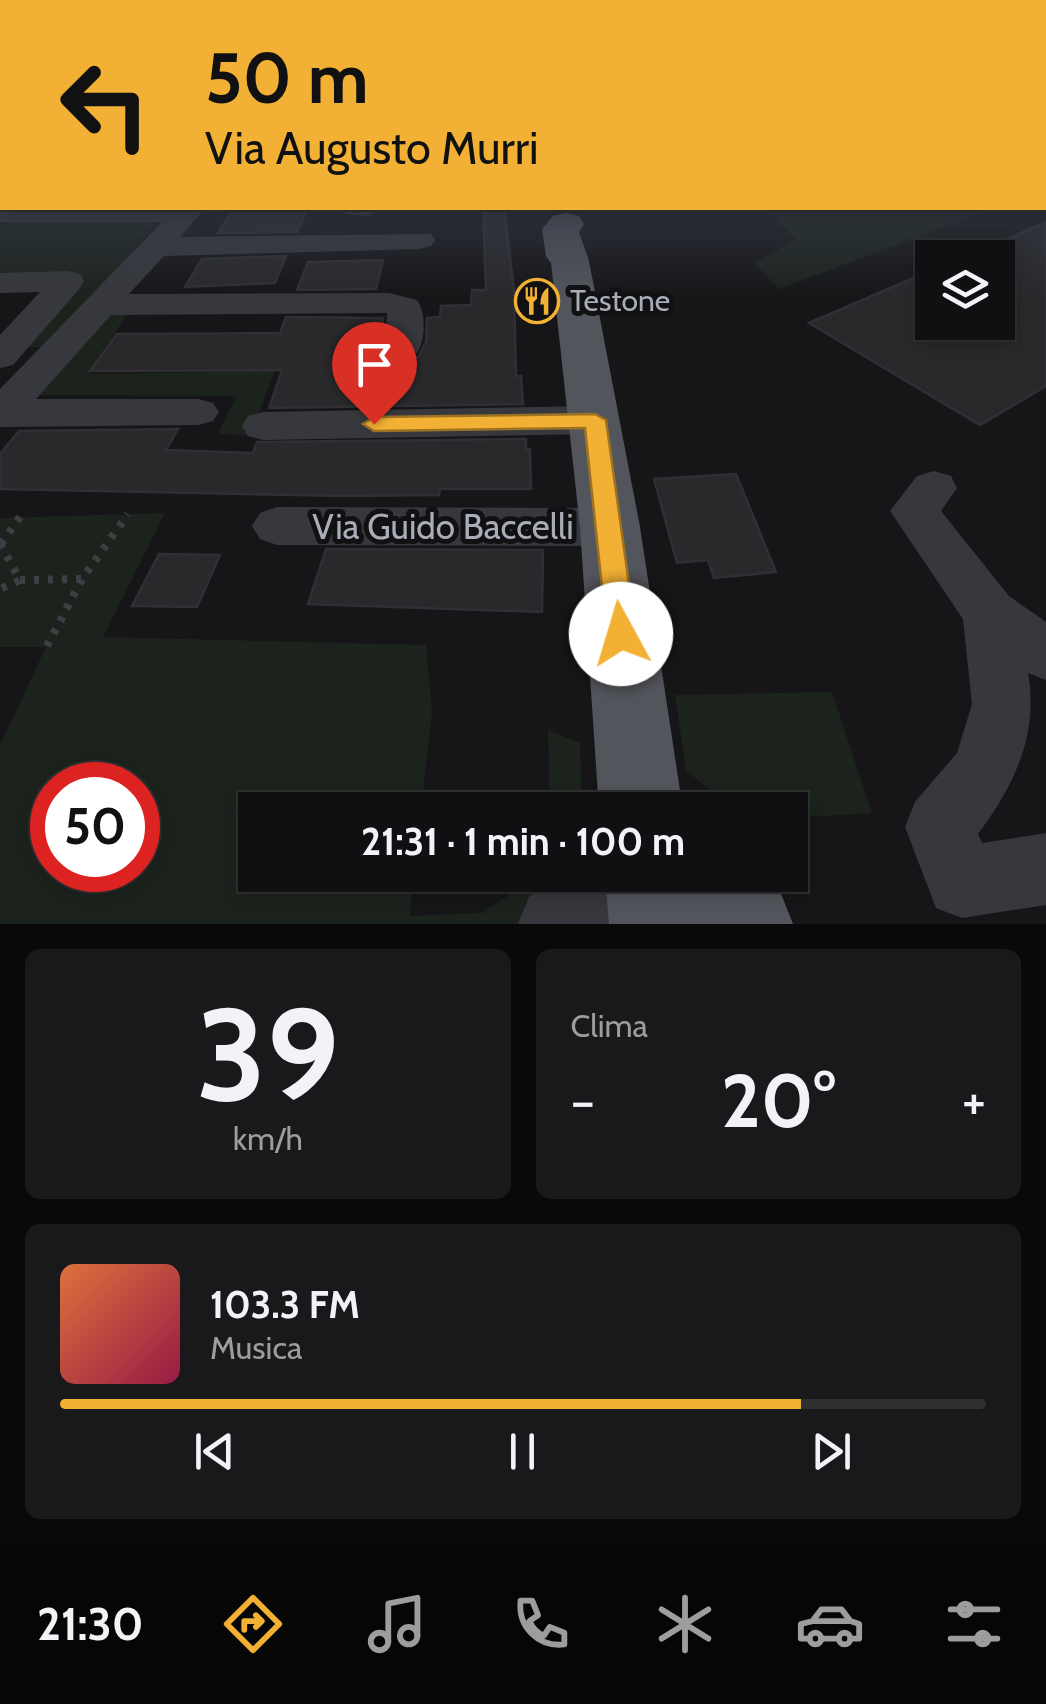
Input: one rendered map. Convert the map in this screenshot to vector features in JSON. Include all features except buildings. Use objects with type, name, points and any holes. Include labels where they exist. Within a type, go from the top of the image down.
[{"type":"main road","points":[[566,231],[610,527],[638,792]]},
{"type":"main road","points":[[651,892],[655,924]]},
{"type":"main road","points":[[717,892],[748,924]]},
{"type":"street","points":[[0,214],[136,211]]},
{"type":"street","points":[[1,414],[188,211]]},
{"type":"street","points":[[155,246],[420,240]]},
{"type":"street","points":[[0,283],[68,282],[0,357]]},
{"type":"street","points":[[103,305],[389,303],[404,307],[404,345]]},
{"type":"street","points":[[205,304],[277,311]]},
{"type":"street","points":[[0,357],[56,356]]},
{"type":"street","points":[[1,414],[198,412]]},
{"type":"street","points":[[263,426],[595,420]]},
{"type":"street","points":[[934,488],[914,511],[990,613],[1046,654]]},
{"type":"street","name":"Via Guido Baccelli","points":[[277,526],[610,527]]},
{"type":"street","points":[[990,613],[1003,704],[984,772],[940,827],[962,882],[1046,869]]},
{"type":"street","points":[[556,924],[582,905],[588,892]]},
{"type":"street","points":[[606,892],[609,924]]},
{"type":"path","points":[[46,646],[82,579],[128,514]]},
{"type":"path","points":[[20,517],[0,544],[20,580]]},
{"type":"path","points":[[0,590],[20,580],[82,579]]},
{"type":"shaded area","points":[[770,211],[986,211],[779,289],[754,263],[796,240]]},
{"type":"shaded area","points":[[161,217],[55,347],[16,347],[78,277],[0,277],[0,228],[12,218]]},
{"type":"shaded area","points":[[121,309],[126,315],[90,374],[275,371],[250,435],[218,434],[236,396],[37,395],[100,318]]},
{"type":"shaded area","points":[[165,513],[103,637],[426,645],[432,712],[423,792],[238,792],[238,892],[412,892],[410,916],[482,913],[514,892],[558,892],[521,924],[0,924],[0,745],[46,647],[0,647],[0,518]]},
{"type":"shaded area","points":[[832,692],[872,813],[808,817],[808,792],[712,792],[686,770],[675,695]]},
{"type":"shaded area","points":[[548,730],[580,743],[581,792],[550,792]]},
{"type":"place","name":"Testone","points":[[537,301]]},
{"type":"route","points":[[374,424],[595,420],[621,634]]}]
